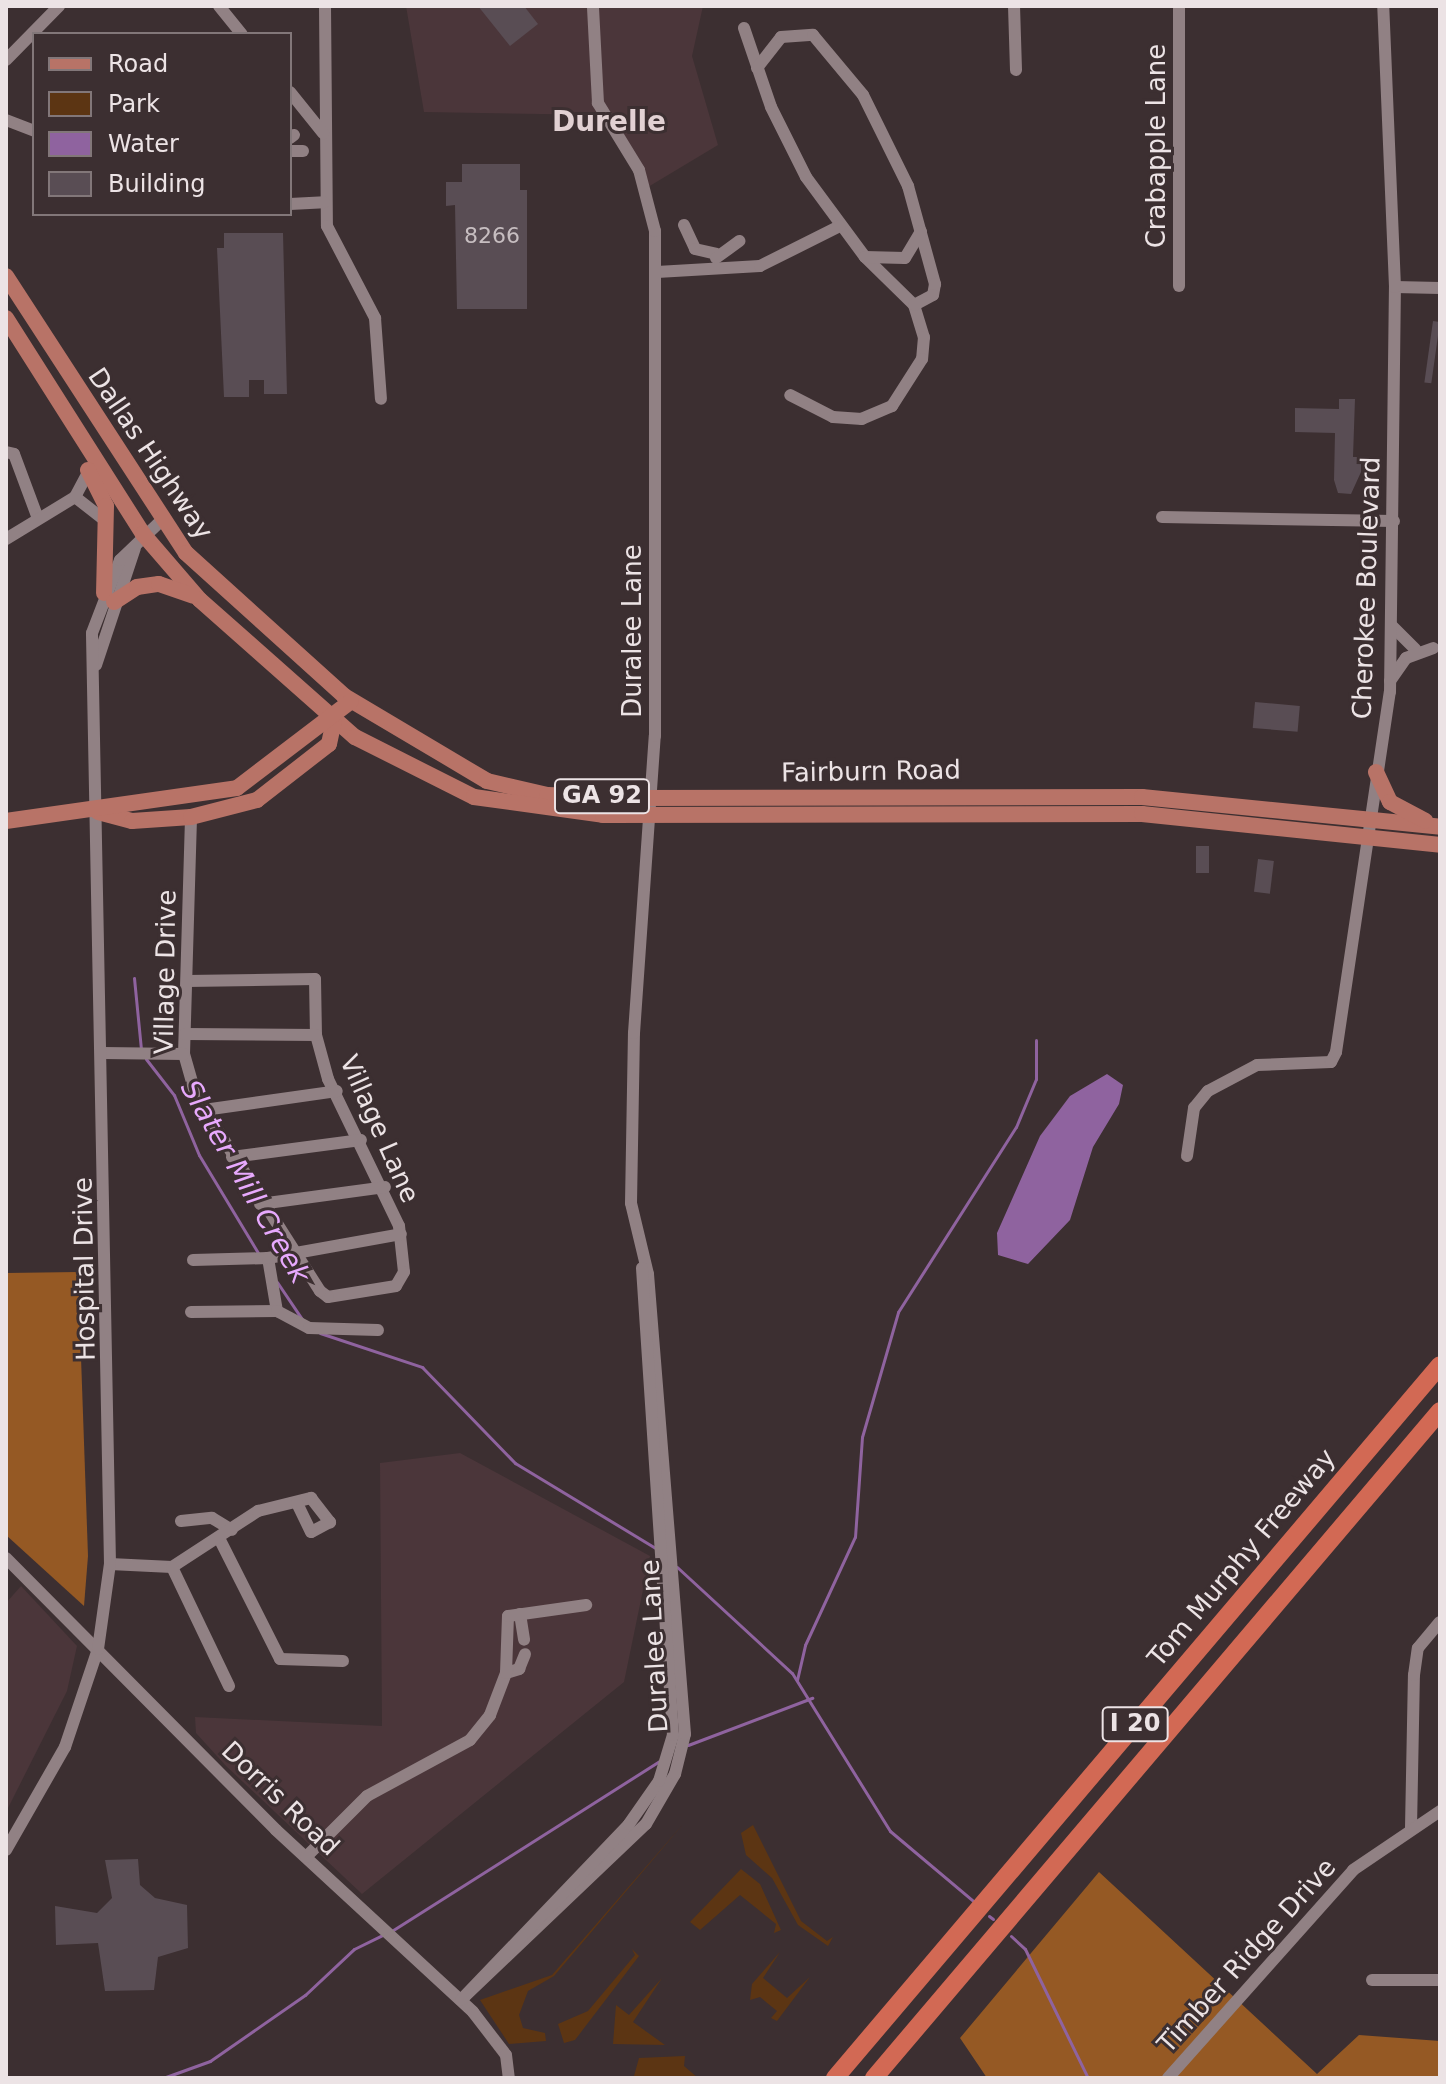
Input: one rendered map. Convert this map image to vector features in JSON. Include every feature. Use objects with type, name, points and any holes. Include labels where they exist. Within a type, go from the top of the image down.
[{"type":"highway","name":"Tom Murphy Freeway","points":[[835,2078],[1439,1367]]},
{"type":"highway","name":"I 20","points":[[874,2078],[1440,1411]]},
{"type":"main road","name":"Dallas Highway","points":[[6,276],[161,521],[237,606],[351,701]]},
{"type":"main road","name":"Dallas Highway","points":[[6,318],[139,541],[334,721]]},
{"type":"main road","points":[[21,342],[39,392],[89,471],[108,525],[109,598],[137,587],[159,584],[200,600]]},
{"type":"main road","name":"Fairburn Road","points":[[351,701],[422,749],[512,790],[653,806]]},
{"type":"main road","points":[[6,821],[94,811],[237,788],[334,721],[351,701]]},
{"type":"main road","name":"Fairburn Road","points":[[334,721],[387,757],[474,797],[568,813],[653,806],[1043,793],[1246,802],[1440,845]]},
{"type":"main road","points":[[94,811],[132,821],[191,817],[234,809],[283,784],[329,744],[334,721]]},
{"type":"main road","points":[[1376,772],[1390,802],[1439,827]]},
{"type":"main road","name":"Fairburn Road","points":[[1367,827],[1439,827]]},
{"type":"street","points":[[33,32],[59,6]]},
{"type":"street","points":[[219,6],[240,32]]},
{"type":"street","points":[[325,6],[323,133],[327,226],[375,318],[381,399]]},
{"type":"street","name":"Duralee Lane","points":[[461,2000],[646,1824],[675,1774],[686,1702],[642,1268],[631,1203],[633,1082],[653,806],[656,268],[649,195],[598,103],[593,6]]},
{"type":"street","points":[[1014,6],[1016,70]]},
{"type":"street","name":"Crabapple Lane","points":[[1179,6],[1179,286]]},
{"type":"street","name":"Cherokee Boulevard","points":[[1187,1156],[1194,1108],[1235,1073],[1331,1062],[1390,681],[1395,287],[1383,6]]},
{"type":"street","points":[[744,28],[788,144],[840,226],[865,257],[914,305],[922,359],[892,406],[862,419],[833,417],[790,395]]},
{"type":"street","points":[[757,68],[771,44],[794,33],[830,48],[884,131],[922,230],[935,284],[933,295],[914,305]]},
{"type":"street","points":[[6,60],[32,34]]},
{"type":"street","points":[[292,94],[323,133]]},
{"type":"street","points":[[6,120],[32,130]]},
{"type":"street","points":[[292,204],[324,202]]},
{"type":"street","points":[[684,225],[695,249],[716,254],[739,241]]},
{"type":"street","points":[[656,268],[716,270],[779,260],[840,226]]},
{"type":"street","points":[[865,257],[905,258],[922,230]]},
{"type":"street","points":[[716,254],[716,270]]},
{"type":"street","points":[[1395,287],[1440,288]]},
{"type":"street","points":[[6,452],[14,454],[37,516]]},
{"type":"street","points":[[6,539],[37,516],[75,497],[89,471]]},
{"type":"street","points":[[75,497],[95,507],[108,525]]},
{"type":"street","points":[[1162,517],[1394,521]]},
{"type":"street","name":"Hospital Drive","points":[[6,1850],[65,1747],[98,1649],[110,1564],[103,1053],[94,811],[96,665],[92,633],[139,541],[161,521]]},
{"type":"street","points":[[1392,626],[1415,649]]},
{"type":"street","points":[[1391,649],[1437,648]]},
{"type":"street","points":[[1390,681],[1406,658],[1437,648]]},
{"type":"street","name":"Village Drive","points":[[191,817],[184,1054],[204,1110],[289,1252],[328,1297],[402,1281]]},
{"type":"street","name":"Village Lane","points":[[187,981],[315,979],[316,1035],[337,1091],[385,1187],[401,1234],[402,1281]]},
{"type":"street","points":[[185,1034],[316,1035]]},
{"type":"street","points":[[103,1053],[184,1054]]},
{"type":"street","points":[[204,1110],[337,1091]]},
{"type":"street","points":[[232,1157],[361,1140]]},
{"type":"street","points":[[260,1204],[385,1187]]},
{"type":"street","points":[[193,1260],[268,1258],[401,1234]]},
{"type":"street","points":[[268,1258],[277,1311]]},
{"type":"street","name":"Duralee Lane","points":[[461,2000],[479,1975],[629,1824],[659,1781],[673,1735],[642,1268]]},
{"type":"street","points":[[191,1312],[277,1311],[309,1328],[378,1330]]},
{"type":"street","points":[[110,1564],[172,1567],[220,1540],[258,1511],[297,1503]]},
{"type":"street","points":[[181,1521],[212,1518],[232,1530]]},
{"type":"street","points":[[220,1540],[280,1659],[343,1661]]},
{"type":"street","name":"Dorris Road","points":[[6,1558],[306,1857],[461,2000],[496,2039],[509,2078]]},
{"type":"street","points":[[172,1567],[229,1686]]},
{"type":"street","points":[[306,1857],[367,1796],[470,1740],[490,1715],[506,1673],[503,1626],[520,1614],[586,1605]]},
{"type":"street","points":[[506,1673],[519,1669],[525,1647],[520,1614]]},
{"type":"street","points":[[1411,1828],[1414,1675],[1418,1648],[1440,1622]]},
{"type":"street","name":"Timber Ridge Drive","points":[[1168,2078],[1321,1902],[1411,1828],[1440,1811]]},
{"type":"street","points":[[439,1978],[479,1975]]},
{"type":"street","points":[[1372,1980],[1440,1980]]},
{"type":"shaded area","points":[[406,6],[703,6],[692,56],[718,145],[648,187],[607,115],[424,112]]},
{"type":"shaded area","points":[[78,1272],[88,1556],[84,1606],[6,1535],[6,1273]]},
{"type":"shaded area","points":[[460,1453],[650,1556],[624,1682],[362,1894],[226,1766],[196,1733],[195,1717],[382,1726],[380,1463]]},
{"type":"shaded area","points":[[21,1586],[77,1646],[67,1691],[6,1812],[6,1603]]},
{"type":"shaded area","points":[[1099,1872],[1317,2074],[1359,2035],[1440,2041],[1440,2078],[987,2078],[960,2038]]},
{"type":"green space","points":[[684,1823],[554,1976],[528,1991],[519,2015],[523,2028],[545,2033],[546,2041],[509,2044],[480,2000],[552,1975]]},
{"type":"green space","points":[[753,1825],[801,1921],[827,1941],[833,1937],[828,1946],[798,1925],[772,1878],[746,1855],[741,1833]]},
{"type":"green space","points":[[741,1869],[760,1884],[781,1930],[774,1933],[776,1924],[740,1895],[700,1930],[690,1922]]},
{"type":"green space","points":[[632,1949],[639,1956],[575,2040],[564,2043],[558,2024],[588,2011],[635,1955]]},
{"type":"green space","points":[[780,1952],[763,1978],[787,1998],[810,1977],[777,2021],[771,2018],[777,2011],[760,1997],[750,2000],[752,1984]]},
{"type":"green space","points":[[662,1978],[633,2022],[665,2045],[613,2044],[616,2005],[629,2015]]},
{"type":"green space","points":[[685,2056],[684,2066],[698,2078],[634,2076],[639,2058]]},
{"type":"water","points":[[1107,1074],[1123,1085],[1119,1104],[1093,1147],[1070,1220],[1028,1264],[998,1255],[997,1233],[1040,1136],[1070,1096]]},
{"type":"building","points":[[478,6],[524,6],[538,24],[510,46]]},
{"type":"building","points":[[462,164],[520,164],[520,190],[527,190],[527,309],[457,309],[455,205],[446,206],[446,182],[462,182]]},
{"type":"building","points":[[224,233],[283,233],[287,394],[264,394],[264,380],[249,380],[249,397],[224,397],[217,248],[224,248]]},
{"type":"building","points":[[1433,321],[1440,322],[1431,383],[1424,382]]},
{"type":"building","points":[[1339,399],[1355,399],[1353,457],[1361,457],[1361,472],[1351,494],[1338,493],[1334,480],[1335,433],[1295,432],[1295,408],[1339,409]]},
{"type":"building","points":[[1255,702],[1300,706],[1298,732],[1253,728]]},
{"type":"building","points":[[1196,846],[1209,846],[1209,873],[1196,873]]},
{"type":"building","points":[[1258,859],[1274,861],[1270,894],[1254,892]]},
{"type":"building","points":[[138,1859],[140,1885],[155,1898],[187,1905],[188,1948],[158,1957],[154,1990],[105,1991],[98,1943],[56,1945],[55,1906],[97,1913],[112,1898],[105,1860]]},
{"type":"waterway","name":"Slater Mill Creek","points":[[134,978],[141,1049]]},
{"type":"waterway","points":[[797,1680],[805,1645],[855,1537],[862,1437],[898,1312],[1016,1127],[1036,1079],[1036,1040]]},
{"type":"waterway","name":"Slater Mill Creek","points":[[146,1059],[174,1095],[199,1155],[260,1256]]},
{"type":"waterway","name":"Slater Mill Creek","points":[[277,1282],[302,1319]]},
{"type":"waterway","name":"Slater Mill Creek","points":[[320,1333],[422,1367],[515,1463],[657,1549]]},
{"type":"waterway","name":"Slater Mill Creek","points":[[677,1567],[792,1673],[890,1831],[973,1901]]},
{"type":"waterway","points":[[688,1745],[812,1698]]},
{"type":"waterway","points":[[390,1932],[661,1760]]},
{"type":"waterway","name":"Slater Mill Creek","points":[[989,1916],[993,1919]]},
{"type":"waterway","points":[[163,2078],[210,2061],[305,1995],[354,1949],[383,1935]]},
{"type":"waterway","name":"Slater Mill Creek","points":[[1011,1936],[1025,1949],[1088,2078]]},
{"type":"district","name":"Durelle","points":[[609,122]]}]
